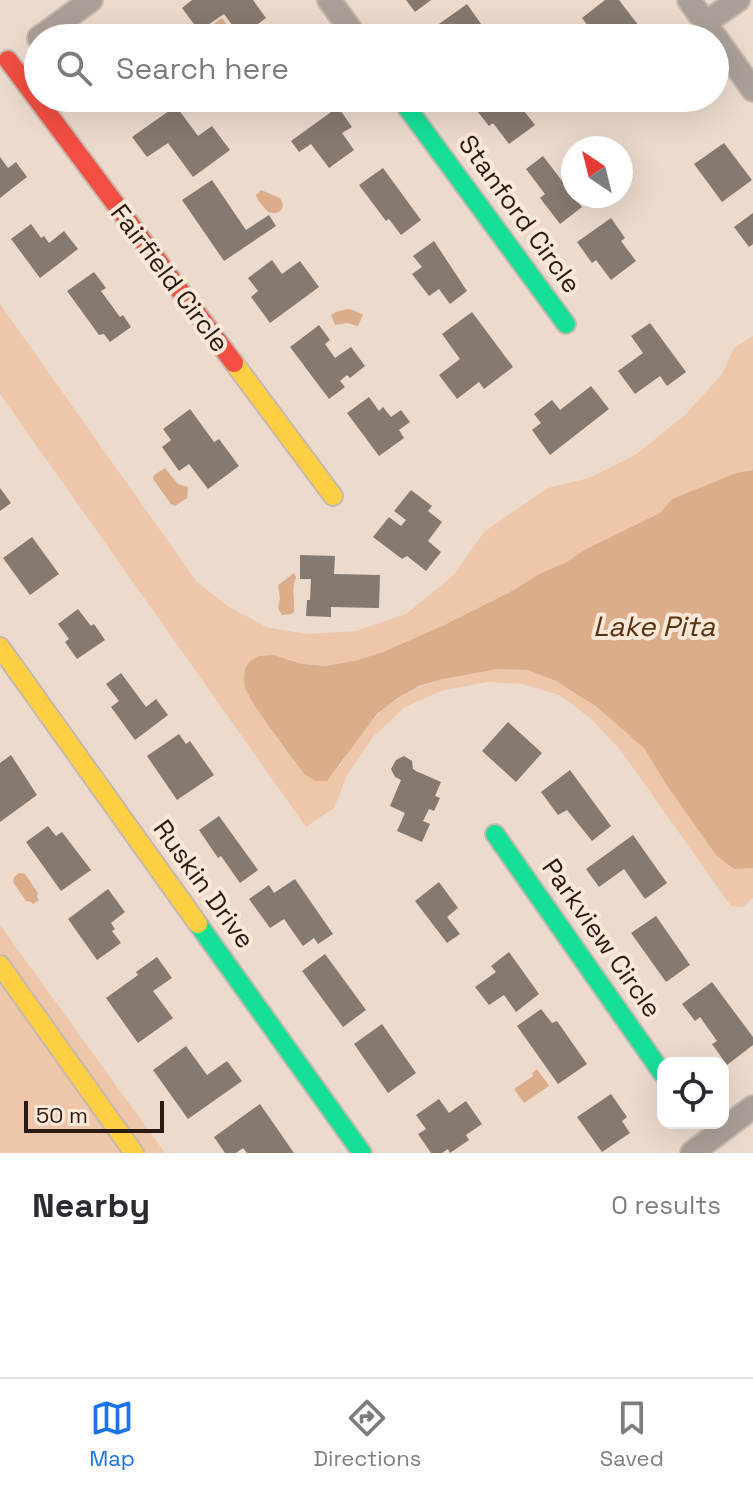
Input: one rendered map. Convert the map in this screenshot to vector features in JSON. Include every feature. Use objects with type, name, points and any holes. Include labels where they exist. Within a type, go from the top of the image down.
[{"type":"street","points":[[58,24],[91,0]]},
{"type":"street","points":[[329,0],[347,24]]},
{"type":"street","points":[[689,0],[705,23],[738,0]]},
{"type":"street","points":[[4,63],[24,48]]},
{"type":"street","points":[[729,56],[753,90]]},
{"type":"street","name":"Fairfield Circle","points":[[4,63],[24,89]]},
{"type":"street","name":"Fairfield Circle","points":[[41,112],[333,496]]},
{"type":"street","name":"Stanford Circle","points":[[410,112],[566,324]]},
{"type":"street","name":"Ruskin Drive","points":[[0,647],[362,1153]]},
{"type":"street","name":"Parkview Circle","points":[[495,834],[657,1065]]},
{"type":"street","points":[[0,965],[134,1153]]},
{"type":"street","points":[[700,1139],[750,1115]]},
{"type":"shaded area","points":[[0,304],[197,582],[229,607],[269,628],[308,634],[356,631],[406,614],[454,575],[484,532],[548,488],[589,478],[637,454],[686,414],[722,374],[734,348],[753,336],[753,470],[736,473],[672,499],[660,513],[588,548],[510,592],[383,652],[325,666],[302,664],[274,655],[254,705],[305,775],[340,766],[374,719],[416,689],[455,676],[492,669],[510,668],[541,674],[589,702],[643,747],[666,783],[734,869],[753,868],[753,897],[744,907],[731,906],[619,748],[590,718],[559,695],[523,684],[486,682],[441,691],[405,707],[374,736],[348,773],[334,808],[306,827],[0,394]]},
{"type":"shaded area","points":[[0,925],[165,1153],[0,1153]]},
{"type":"water","points":[[261,190],[280,198],[283,205],[280,211],[268,212],[256,197]]},
{"type":"water","points":[[347,309],[363,315],[358,326],[347,323],[335,325],[331,315]]},
{"type":"water","points":[[165,468],[178,484],[188,487],[187,498],[175,506],[153,479]]},
{"type":"water","name":"Lake Pita","points":[[753,470],[753,868],[734,869],[716,855],[644,748],[597,707],[556,681],[528,670],[497,669],[419,686],[377,714],[327,781],[316,781],[305,775],[245,688],[245,669],[250,661],[259,656],[274,655],[302,664],[325,666],[383,652],[510,592],[588,548],[660,513],[672,499],[736,473]]},
{"type":"water","points":[[294,573],[294,612],[282,615],[278,608],[278,585]]},
{"type":"water","points":[[19,873],[25,874],[38,893],[39,900],[33,904],[26,901],[13,882]]},
{"type":"water","points":[[537,1069],[549,1086],[524,1103],[514,1089],[533,1076]]},
{"type":"building","points":[[192,0],[253,0],[266,18],[258,24],[231,24],[224,14],[209,24],[194,24],[182,8]]},
{"type":"building","points":[[406,0],[431,0],[415,12]]},
{"type":"building","points":[[605,0],[619,0],[637,24],[586,24],[582,18]]},
{"type":"building","points":[[467,4],[481,24],[439,24]]},
{"type":"building","points":[[167,112],[180,112],[198,136],[212,126],[230,150],[193,177],[168,143],[147,157],[132,137]]},
{"type":"building","points":[[331,112],[342,112],[352,127],[342,133],[354,150],[329,168],[311,144],[299,152],[291,141]]},
{"type":"building","points":[[478,112],[525,112],[535,125],[509,144],[493,123],[489,126]]},
{"type":"building","points":[[724,143],[752,180],[722,202],[694,164]]},
{"type":"building","points":[[543,156],[561,180],[561,208],[581,208],[560,224],[540,198],[545,194],[526,169]]},
{"type":"building","points":[[0,157],[8,168],[16,162],[27,177],[0,198]]},
{"type":"building","points":[[383,168],[421,220],[401,235],[389,219],[386,221],[359,185]]},
{"type":"building","points":[[212,180],[246,230],[269,215],[276,226],[224,261],[182,200]]},
{"type":"building","points":[[753,213],[753,244],[749,247],[734,227]]},
{"type":"building","points":[[611,218],[625,238],[621,241],[636,261],[611,280],[596,260],[592,263],[577,242]]},
{"type":"building","points":[[31,224],[49,243],[64,231],[78,249],[40,278],[11,239]]},
{"type":"building","points":[[434,241],[467,291],[450,304],[439,289],[429,296],[412,274],[422,267],[413,256]]},
{"type":"building","points":[[272,260],[282,274],[300,261],[319,287],[270,323],[251,297],[258,291],[248,278]]},
{"type":"building","points":[[94,272],[106,288],[101,291],[131,327],[110,342],[104,334],[99,335],[67,291]]},
{"type":"building","points":[[472,312],[513,367],[484,389],[479,382],[457,399],[439,375],[460,359],[442,334]]},
{"type":"building","points":[[650,323],[686,372],[667,386],[660,376],[635,394],[618,371],[643,353],[631,336]]},
{"type":"building","points":[[319,325],[330,340],[325,344],[335,358],[351,347],[365,366],[350,378],[347,375],[340,381],[345,387],[329,399],[290,347]]},
{"type":"building","points":[[591,386],[609,409],[550,455],[532,430],[541,423],[534,414],[552,400],[560,410]]},
{"type":"building","points":[[369,397],[379,411],[383,407],[391,417],[401,410],[410,422],[399,430],[404,438],[379,456],[347,413]]},
{"type":"building","points":[[190,409],[214,442],[219,439],[239,466],[208,489],[189,464],[179,471],[162,447],[171,440],[163,429]]},
{"type":"building","points":[[0,488],[11,503],[0,511]]},
{"type":"building","points":[[411,490],[432,506],[428,511],[442,522],[428,541],[441,552],[426,571],[407,556],[402,559],[373,537],[389,517],[401,526],[406,520],[394,511]]},
{"type":"building","points":[[32,537],[59,574],[30,595],[3,558]]},
{"type":"building","points":[[300,555],[335,556],[334,574],[380,575],[379,608],[331,607],[331,617],[306,616],[311,579],[300,579]]},
{"type":"building","points":[[78,609],[105,640],[77,659],[65,642],[69,639],[58,624]]},
{"type":"building","points":[[121,673],[146,707],[156,699],[168,715],[135,740],[111,707],[119,701],[106,684]]},
{"type":"building","points":[[508,722],[542,753],[516,782],[482,751]]},
{"type":"building","points":[[179,734],[186,744],[190,741],[214,775],[177,800],[147,756]]},
{"type":"building","points":[[11,755],[37,795],[0,822],[0,763]]},
{"type":"building","points":[[404,756],[412,761],[413,769],[441,782],[435,796],[440,798],[434,811],[429,809],[423,821],[430,824],[422,842],[397,831],[405,813],[390,806],[401,780],[395,777],[391,769],[396,760]]},
{"type":"building","points":[[570,770],[611,826],[592,841],[567,810],[558,815],[541,792]]},
{"type":"building","points":[[219,816],[258,870],[240,883],[199,830]]},
{"type":"building","points":[[48,826],[56,836],[62,832],[91,870],[61,891],[26,842]]},
{"type":"building","points":[[633,835],[667,883],[645,899],[624,869],[599,887],[586,869]]},
{"type":"building","points":[[295,879],[333,934],[318,944],[314,938],[303,946],[284,919],[270,928],[249,899],[269,885],[274,893]]},
{"type":"building","points":[[439,882],[458,908],[447,917],[460,934],[447,943],[415,901]]},
{"type":"building","points":[[108,889],[125,912],[111,923],[115,929],[112,931],[121,943],[97,960],[68,919]]},
{"type":"building","points":[[656,916],[690,965],[666,982],[631,933]]},
{"type":"building","points":[[509,952],[539,994],[516,1012],[504,995],[489,1005],[475,987],[496,972],[491,966]]},
{"type":"building","points":[[325,954],[366,1010],[343,1027],[302,971]]},
{"type":"building","points":[[157,957],[172,978],[153,991],[173,1018],[138,1043],[106,998]]},
{"type":"building","points":[[712,982],[753,1037],[753,1045],[729,1063],[729,1057],[721,1057],[712,1044],[717,1041],[700,1017],[695,1021],[682,1004]]},
{"type":"building","points":[[541,1009],[552,1023],[557,1021],[587,1064],[558,1084],[517,1026]]},
{"type":"building","points":[[382,1024],[416,1073],[388,1093],[354,1044]]},
{"type":"building","points":[[186,1046],[207,1075],[227,1061],[242,1081],[188,1119],[153,1070]]},
{"type":"building","points":[[611,1094],[627,1117],[622,1121],[630,1133],[602,1152],[577,1117]]},
{"type":"building","points":[[439,1099],[449,1113],[466,1101],[482,1124],[466,1135],[469,1140],[450,1153],[448,1149],[442,1153],[431,1153],[418,1134],[426,1129],[416,1115]]},
{"type":"building","points":[[260,1104],[294,1153],[247,1153],[243,1148],[236,1153],[225,1153],[214,1137]]},
{"type":"traffic: fast","points":[[410,112],[566,324]]},
{"type":"traffic: fast","points":[[495,834],[657,1065]]},
{"type":"traffic: fast","points":[[198,924],[362,1153]]},
{"type":"traffic: slow","points":[[234,363],[333,496]]},
{"type":"traffic: slow","points":[[0,647],[198,924]]},
{"type":"traffic: slow","points":[[0,965],[134,1153]]},
{"type":"traffic: jam","points":[[8,60],[24,81]]},
{"type":"traffic: jam","points":[[47,112],[234,363]]}]
